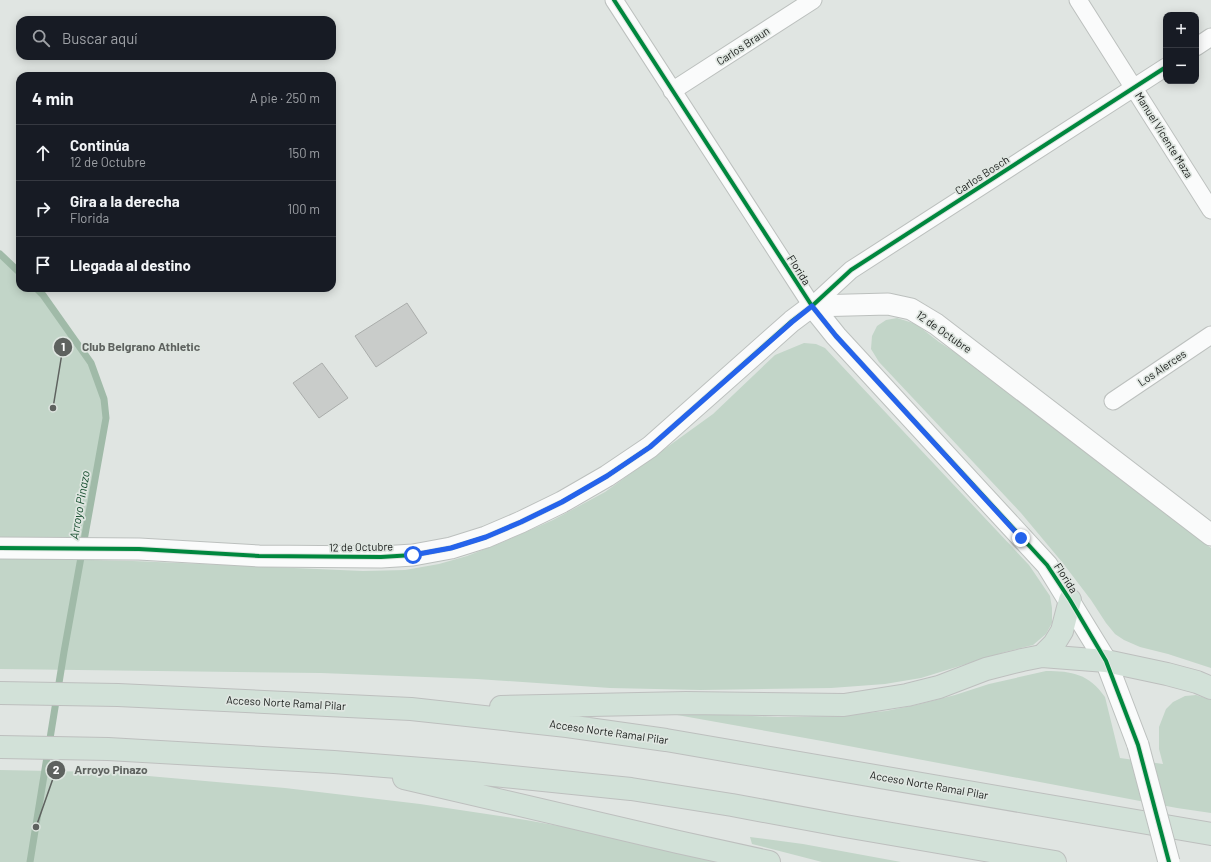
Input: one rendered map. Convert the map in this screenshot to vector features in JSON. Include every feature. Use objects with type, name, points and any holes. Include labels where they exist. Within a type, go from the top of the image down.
[{"type":"highway","points":[[1042,656],[1054,644],[1062,631],[1070,600]]},
{"type":"highway","points":[[411,709],[686,703],[844,705],[939,687],[986,669],[1042,656],[1106,661],[1174,676],[1197,682],[1211,688]]},
{"type":"highway","name":"Acceso Norte Ramal Pilar","points":[[0,693],[118,695],[411,709],[567,726],[666,740],[1211,834]]},
{"type":"highway","points":[[0,747],[108,749],[334,762],[473,773],[631,789],[732,805],[1055,862]]},
{"type":"highway","points":[[334,762],[769,862]]},
{"type":"street","name":"Florida","points":[[614,0],[812,306],[836,336],[1047,565],[1070,600],[1106,661],[1138,745],[1169,862]]},
{"type":"street","name":"Carlos Braun","points":[[672,91],[813,0]]},
{"type":"street","name":"Manuel Vicente Maza","points":[[1078,0],[1211,210]]},
{"type":"street","points":[[1199,45],[1211,37]]},
{"type":"street","name":"Carlos Bosch","points":[[812,306],[851,270],[1163,69]]},
{"type":"street","name":"12 de Octubre","points":[[4,548],[139,549],[259,556],[381,557],[413,555],[451,548],[486,537],[521,522],[562,502],[607,476],[650,447],[812,306],[888,304],[911,309],[936,324],[1211,535]]},
{"type":"street","name":"Los Alerces","points":[[1113,401],[1211,335]]},
{"type":"green space","points":[[0,254],[16,269],[16,292],[40,292],[91,363],[104,399],[106,418],[82,548],[0,548]]},
{"type":"green space","points":[[897,318],[916,324],[939,342],[987,373],[1075,444],[1211,548],[1211,668],[1168,654],[1140,647],[1115,634],[1062,562],[1021,513],[879,362],[871,349],[872,336],[877,326],[886,320]]},
{"type":"green space","points":[[804,343],[816,344],[825,348],[1029,565],[1050,596],[1052,608],[1052,623],[1046,634],[1033,645],[921,678],[885,684],[831,688],[701,690],[610,688],[477,679],[321,673],[0,669],[0,559],[133,561],[363,571],[405,570],[439,564],[467,556],[503,542],[553,520],[605,492],[713,414],[775,355]]},
{"type":"green space","points":[[1046,671],[1079,675],[1093,683],[1099,689],[1105,697],[1120,758],[1163,764],[1159,749],[1159,727],[1166,709],[1173,702],[1185,696],[1196,695],[1211,700],[1211,813],[1177,808],[666,713],[778,717],[838,716],[886,711],[916,705],[989,684]]},
{"type":"green space","points":[[0,770],[103,772],[285,788],[420,804],[526,820],[603,834],[719,862],[0,862]]},
{"type":"green space","points":[[750,837],[803,844],[901,862],[822,862],[752,844]]},
{"type":"building","points":[[407,303],[427,333],[376,367],[355,336]]},
{"type":"building","points":[[322,363],[348,398],[319,418],[293,383]]},
{"type":"waterway","name":"Arroyo Pinazo","points":[[0,254],[16,269]]},
{"type":"waterway","name":"Arroyo Pinazo","points":[[30,862],[64,652],[106,418],[104,399],[91,363],[40,292]]},
{"type":"cycle path","points":[[614,0],[812,306],[836,336],[1047,565],[1070,600],[1106,661],[1138,745],[1169,862]]},
{"type":"cycle path","points":[[0,548],[139,549],[259,556],[381,557],[413,555],[451,548],[486,537],[562,502],[607,476],[650,447],[792,321],[812,306],[851,270],[1163,69]]},
{"type":"place","name":"Club Belgrano Athletic","points":[[53,408]]},
{"type":"place","name":"Arroyo Pinazo","points":[[36,827]]},
{"type":"route","points":[[413,555],[451,548],[486,537],[562,502],[607,476],[650,447],[812,306],[836,336],[1021,538]]}]
